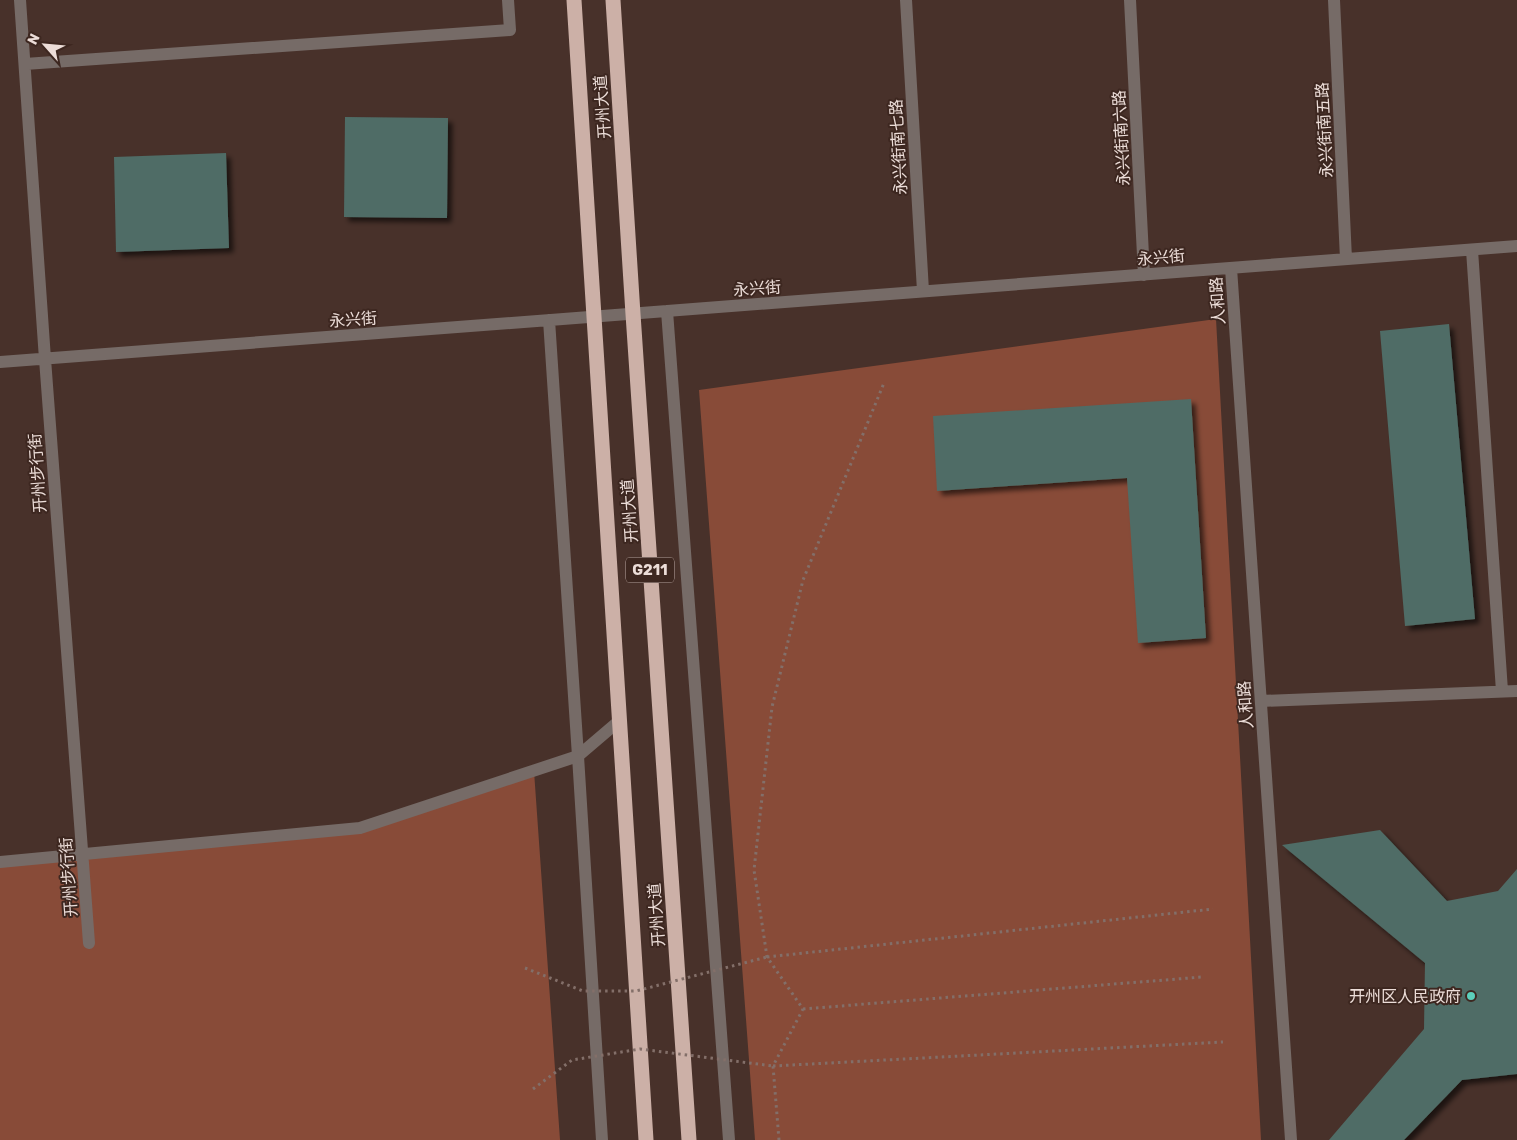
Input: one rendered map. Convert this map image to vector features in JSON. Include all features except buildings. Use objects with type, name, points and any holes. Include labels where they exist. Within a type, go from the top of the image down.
[{"type":"highway","name":"开州大道","points":[[574,0],[646,1140]]},
{"type":"highway","name":"开州大道","points":[[613,0],[689,1140]]},
{"type":"street","name":"开州步行街","points":[[20,0],[44,359],[90,943]]},
{"type":"street","points":[[25,64],[510,30],[508,0]]},
{"type":"street","name":"永兴街南七路","points":[[906,0],[923,292]]},
{"type":"street","name":"永兴街南六路","points":[[1130,0],[1144,275]]},
{"type":"street","name":"永兴街南五路","points":[[1334,0],[1346,259]]},
{"type":"street","name":"永兴街","points":[[0,362],[1517,246]]},
{"type":"street","points":[[1472,250],[1502,692]]},
{"type":"street","name":"人和路","points":[[1231,268],[1291,1140]]},
{"type":"street","points":[[667,311],[729,1140]]},
{"type":"street","points":[[549,320],[602,1140]]},
{"type":"street","points":[[1261,701],[1517,691]]},
{"type":"street","points":[[0,862],[360,828],[578,756],[620,721]]},
{"type":"path","points":[[803,1008],[767,957],[754,870],[772,706],[803,580],[884,383]]},
{"type":"path","points":[[525,968],[583,991],[636,991],[767,957],[1213,908]]},
{"type":"path","points":[[803,1008],[1202,977]]},
{"type":"path","points":[[779,1140],[773,1066],[803,1008]]},
{"type":"path","points":[[533,1089],[572,1060],[640,1049],[773,1066],[1223,1042]]},
{"type":"shaded area","points":[[1216,319],[1261,1140],[755,1140],[699,390]]},
{"type":"shaded area","points":[[534,771],[560,1140],[0,1140],[0,862],[360,828]]},
{"type":"place","name":"开州区人民政府","points":[[1471,996]]}]
